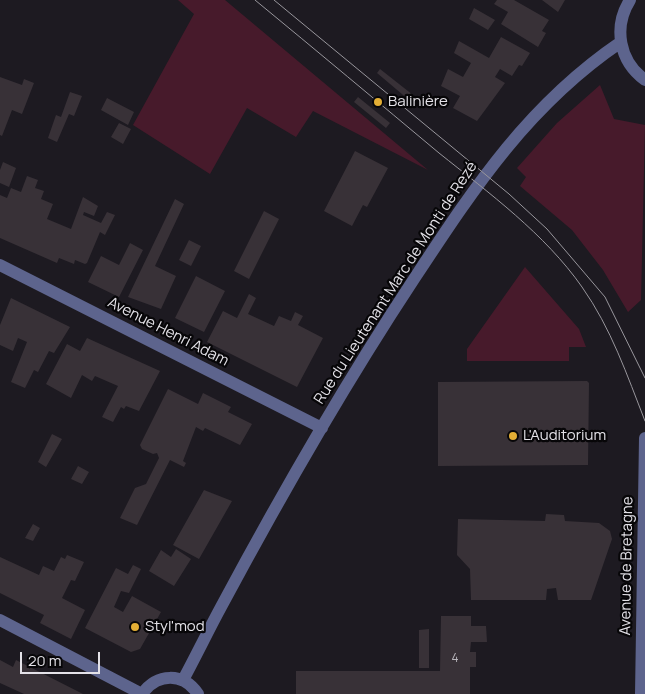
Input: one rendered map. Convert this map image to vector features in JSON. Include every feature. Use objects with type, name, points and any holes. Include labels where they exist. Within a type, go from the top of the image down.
[{"type":"street","points":[[630,0],[620,24],[621,42],[627,61],[645,80]]},
{"type":"street","name":"Rue du Lieutenant Marc de Monti de Rezé","points":[[183,680],[220,608],[361,360],[484,174],[539,110],[571,79],[621,42]]},
{"type":"street","name":"Avenue Henri Adam","points":[[0,264],[322,428]]},
{"type":"street","name":"Avenue de Bretagne","points":[[641,694],[645,438]]},
{"type":"street","points":[[0,620],[142,694],[156,681],[165,678],[183,680],[192,686],[198,694]]},
{"type":"shaded area","points":[[178,0],[225,0],[428,170],[313,111],[296,137],[247,108],[210,174],[133,125],[194,14]]},
{"type":"shaded area","points":[[600,85],[614,119],[645,125],[641,300],[628,312],[603,270],[572,230],[520,186],[526,177],[517,168],[557,123]]},
{"type":"shaded area","points":[[525,267],[579,329],[586,347],[569,347],[569,361],[467,361],[467,349]]},
{"type":"building","points":[[497,0],[514,0],[549,20],[542,31],[546,33],[538,47],[501,24],[508,12],[494,4]]},
{"type":"building","points":[[542,0],[565,0],[558,12]]},
{"type":"building","points":[[474,8],[495,20],[488,30],[469,19]]},
{"type":"building","points":[[501,37],[530,53],[522,66],[519,65],[512,76],[500,69],[495,77],[505,83],[477,121],[453,108],[460,96],[441,86],[448,69],[463,77],[471,63],[454,53],[459,41],[489,58]]},
{"type":"building","points":[[380,69],[413,95],[409,100],[377,73]]},
{"type":"building","points":[[0,77],[22,85],[24,79],[34,83],[22,114],[12,110],[2,136],[0,135]]},
{"type":"building","points":[[70,92],[82,96],[74,116],[69,114],[57,142],[48,138],[56,115],[61,117]]},
{"type":"building","points":[[358,97],[390,123],[386,128],[354,102]]},
{"type":"building","points":[[107,98],[134,112],[128,125],[101,110]]},
{"type":"building","points":[[119,123],[131,129],[123,144],[111,137]]},
{"type":"building","points":[[355,151],[388,168],[367,207],[363,205],[352,226],[324,211]]},
{"type":"building","points":[[3,162],[16,168],[9,187],[0,183],[0,170]]},
{"type":"building","points":[[27,176],[38,180],[35,188],[44,191],[41,199],[53,204],[47,219],[71,229],[83,197],[98,206],[94,216],[84,212],[83,215],[101,223],[107,212],[115,215],[105,235],[100,232],[87,263],[75,260],[74,264],[59,258],[57,263],[0,238],[0,195],[7,198],[11,188],[21,192]]},
{"type":"building","points":[[175,199],[184,204],[155,266],[176,276],[161,309],[128,297]]},
{"type":"building","points":[[264,211],[279,219],[249,279],[234,271]]},
{"type":"building","points":[[189,240],[201,246],[191,266],[179,260]]},
{"type":"building","points":[[130,243],[143,250],[119,297],[88,282],[101,256],[119,265]]},
{"type":"building","points":[[196,276],[225,291],[204,332],[175,318]]},
{"type":"building","points":[[249,294],[256,298],[248,314],[274,326],[279,316],[291,321],[295,312],[303,316],[298,325],[323,338],[297,387],[207,342],[223,311],[237,318]]},
{"type":"building","points":[[11,298],[70,327],[54,353],[49,351],[38,372],[34,370],[25,388],[11,382],[27,342],[18,338],[13,351],[0,345],[0,325]]},
{"type":"building","points":[[87,338],[160,371],[139,411],[126,406],[124,409],[121,407],[113,422],[102,417],[118,386],[95,376],[92,381],[82,375],[71,398],[46,384],[67,344],[80,351]]},
{"type":"building","name":"L'Auditorium","points":[[587,381],[589,383],[588,465],[438,466],[438,382]]},
{"type":"building","points":[[168,389],[198,404],[203,393],[231,407],[228,412],[252,424],[240,445],[205,428],[203,431],[196,427],[183,461],[186,463],[184,467],[170,460],[137,525],[120,518],[135,488],[146,484],[159,458],[157,453],[153,454],[142,449],[140,445]]},
{"type":"building","points":[[52,434],[62,439],[46,467],[38,462]]},
{"type":"building","points":[[78,466],[89,472],[82,484],[71,479]]},
{"type":"building","points":[[204,490],[232,501],[199,559],[173,545]]},
{"type":"building","points":[[546,514],[564,515],[565,521],[599,523],[610,531],[612,539],[591,600],[558,600],[556,588],[547,589],[546,600],[471,600],[470,569],[457,555],[458,519],[545,521]]},
{"type":"building","points":[[33,524],[40,528],[33,541],[25,538]]},
{"type":"building","points":[[176,549],[191,559],[174,586],[149,571],[161,550],[171,557]]},
{"type":"building","points":[[67,555],[84,562],[75,581],[71,580],[62,598],[85,610],[71,639],[40,623],[44,615],[0,593],[0,557],[39,575],[43,566],[54,571],[61,557],[65,559]]},
{"type":"building","points":[[133,565],[141,569],[129,593],[121,591],[114,607],[123,612],[132,596],[161,612],[140,649],[131,652],[85,628],[116,568],[128,574]]},
{"type":"building","points":[[441,616],[471,616],[471,626],[486,626],[487,642],[471,642],[470,652],[476,652],[476,667],[470,667],[470,694],[296,694],[296,671],[440,671]]},
{"type":"building","points":[[429,629],[429,668],[419,668],[419,630]]},
{"type":"building","points":[[0,660],[13,667],[16,660],[83,694],[24,694],[0,683]]},
{"type":"tram line","points":[[255,0],[496,199],[551,249],[582,287],[602,319],[618,352],[645,421]]},
{"type":"tram line","points":[[274,0],[509,194],[547,229],[605,297],[645,378]]},
{"type":"place","name":"Balinière","points":[[378,102]]},
{"type":"place","name":"L'Auditorium","points":[[513,436]]},
{"type":"place","name":"Styl'mod","points":[[135,627]]}]
